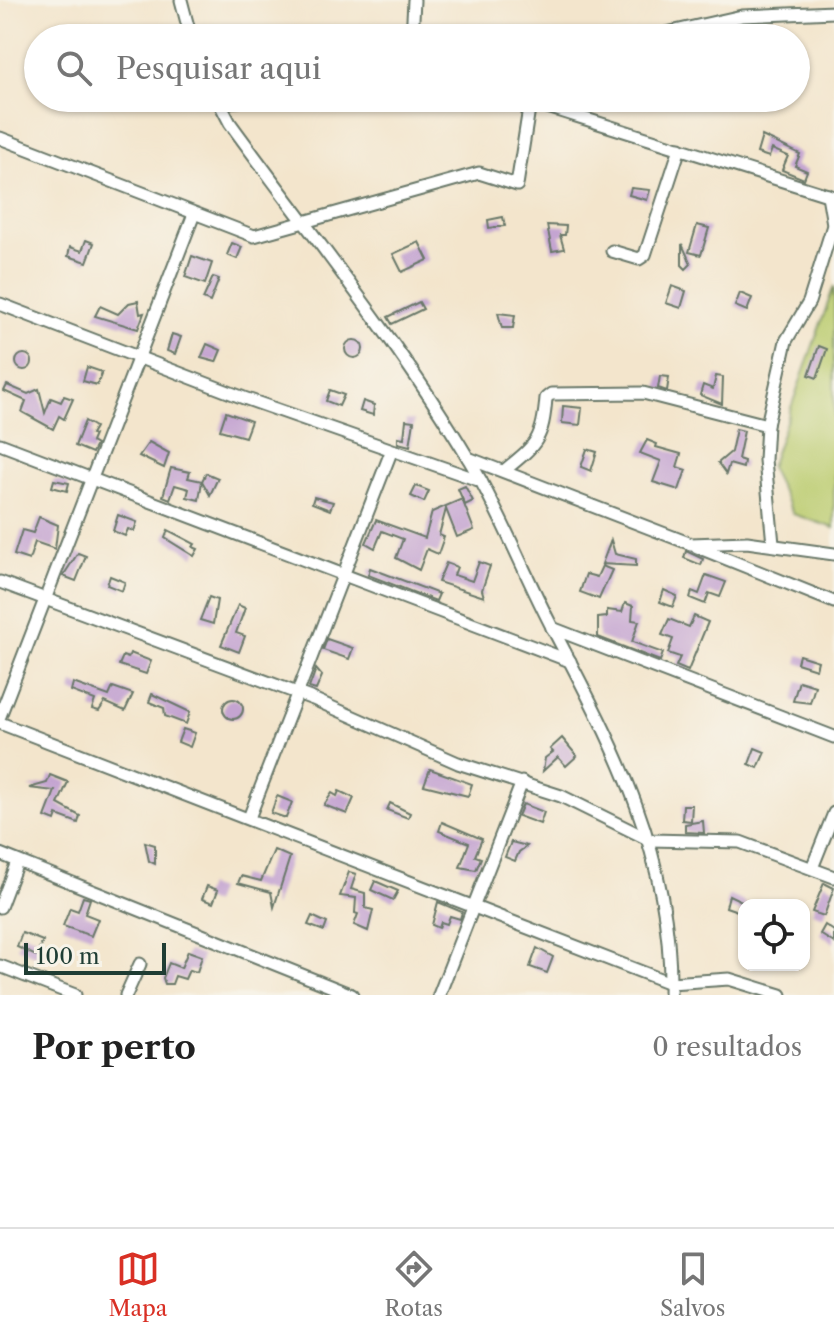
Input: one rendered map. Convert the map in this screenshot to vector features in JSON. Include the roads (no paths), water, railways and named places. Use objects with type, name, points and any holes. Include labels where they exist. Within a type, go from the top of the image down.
[{"type":"street","points":[[181,0],[187,24]]},
{"type":"street","points":[[413,24],[414,0]]},
{"type":"street","points":[[706,24],[742,16],[834,12]]},
{"type":"street","points":[[226,112],[417,380],[481,481],[630,782],[650,840],[667,939],[670,989]]},
{"type":"street","points":[[0,138],[139,189],[254,236],[479,173],[517,185],[523,112]]},
{"type":"street","points":[[563,112],[831,196],[833,223],[809,302],[786,341],[767,425],[765,460],[773,544]]},
{"type":"street","points":[[612,251],[639,259],[645,255],[680,148]]},
{"type":"street","points":[[0,716],[194,214]]},
{"type":"street","points":[[0,304],[391,452],[481,481]]},
{"type":"street","points":[[505,470],[538,441],[545,424],[546,398],[551,394],[643,393],[767,425]]},
{"type":"street","points":[[0,444],[570,661]]},
{"type":"street","points":[[249,818],[391,452]]},
{"type":"street","points":[[468,458],[834,602]]},
{"type":"street","points":[[691,544],[773,544],[834,554]]},
{"type":"street","points":[[0,582],[297,693],[458,763],[561,796],[650,840],[740,842],[834,877]]},
{"type":"street","points":[[552,628],[834,737]]},
{"type":"street","points":[[0,723],[473,904],[670,989],[729,979],[781,995]]},
{"type":"street","points":[[439,995],[522,782]]},
{"type":"street","points":[[812,868],[834,813]]},
{"type":"street","points":[[0,854],[352,995]]},
{"type":"street","points":[[0,907],[17,862]]},
{"type":"street","points":[[126,995],[140,964]]},
{"type":"street","points":[[0,966],[75,995]]}]
